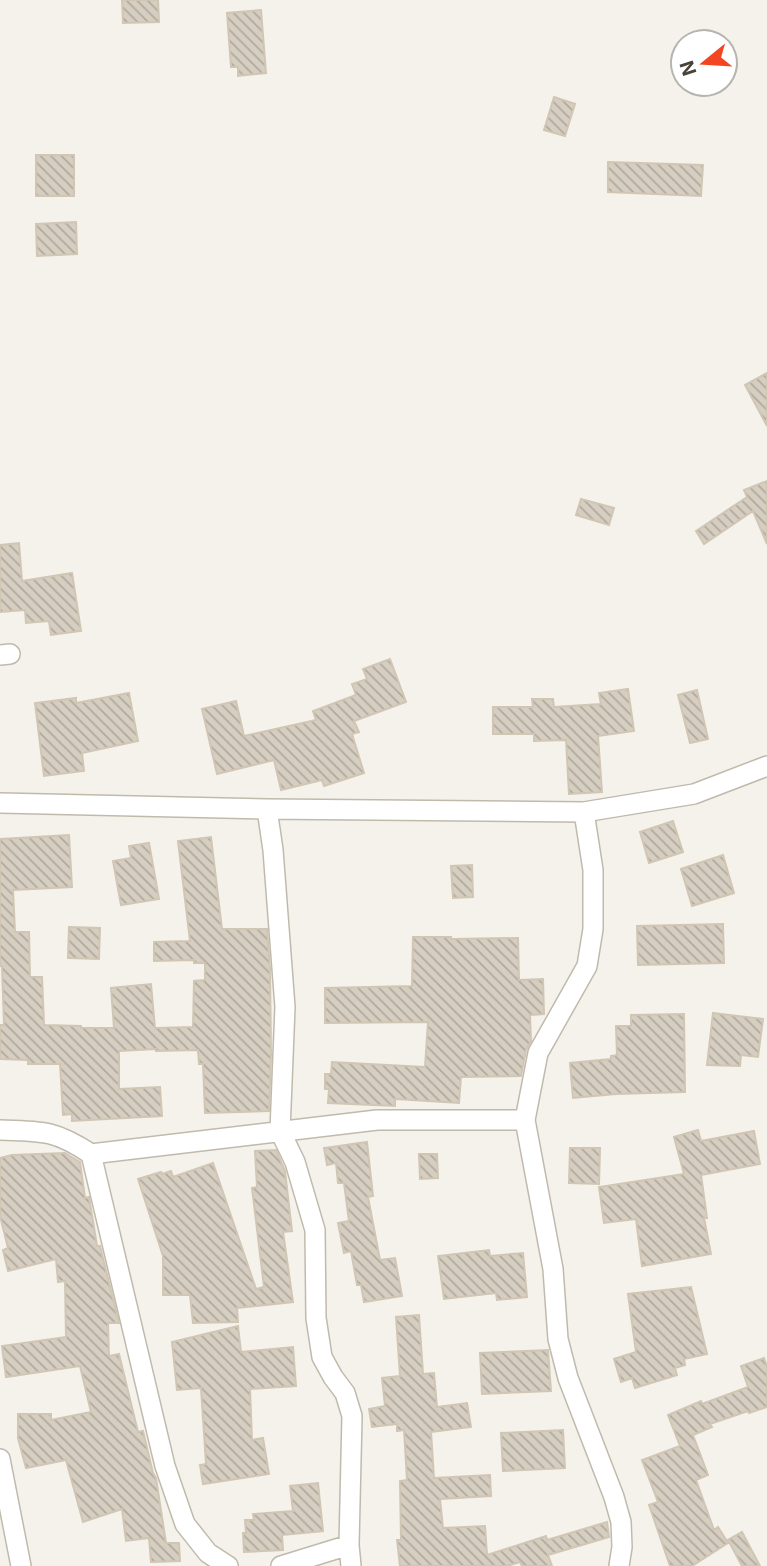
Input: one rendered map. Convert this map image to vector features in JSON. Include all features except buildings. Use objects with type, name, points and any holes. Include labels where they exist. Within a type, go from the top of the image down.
[{"type":"street","points":[[0,803],[584,812],[694,794],[767,766]]},
{"type":"street","points":[[267,809],[273,850],[285,1007],[280,1131],[295,1162],[315,1230],[316,1318],[322,1357],[332,1377],[345,1392],[352,1416],[349,1545],[351,1566]]},
{"type":"street","points":[[584,812],[593,870],[593,929],[587,966],[538,1053],[525,1120],[553,1269],[558,1339],[568,1378],[621,1522],[622,1547],[619,1566]]},
{"type":"street","points":[[0,1130],[41,1131],[67,1138],[91,1154],[377,1120],[525,1120]]},
{"type":"street","points":[[91,1154],[165,1465],[186,1524],[208,1553],[228,1566]]},
{"type":"street","points":[[0,1459],[21,1566]]},
{"type":"street","points":[[281,1566],[349,1545]]}]
